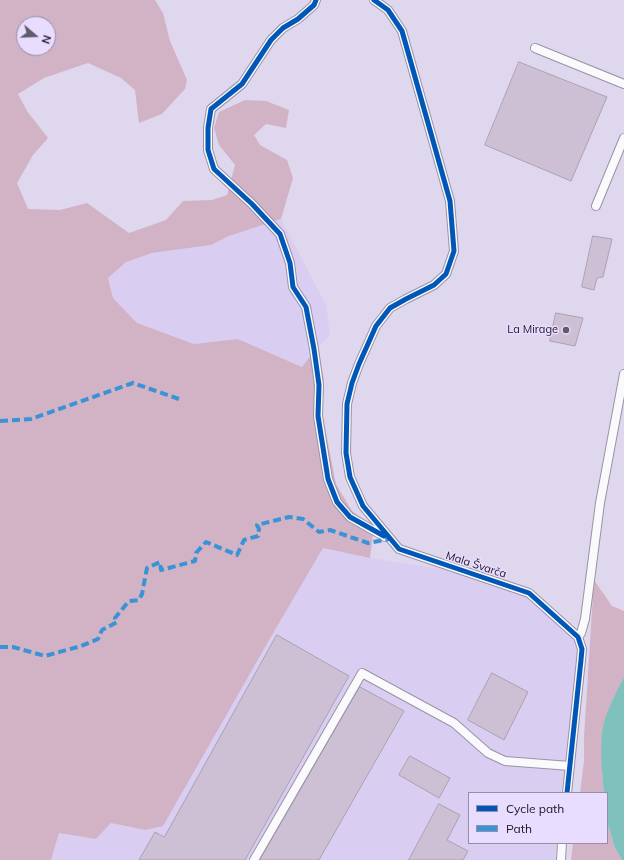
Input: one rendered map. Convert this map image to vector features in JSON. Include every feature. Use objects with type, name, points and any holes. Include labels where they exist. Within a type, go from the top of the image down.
[{"type":"street","points":[[316,0],[314,5],[283,28],[271,40],[242,84],[211,109],[208,128],[208,150],[214,169],[252,204],[280,234],[290,263],[293,287],[306,307],[319,386],[318,416],[328,479],[337,502],[350,517],[391,540]]},
{"type":"street","name":"Mala Švarča","points":[[374,0],[388,10],[402,31],[450,201],[454,251],[446,274],[434,285],[390,308],[376,326],[359,364],[352,383],[347,404],[346,453],[350,477],[363,506],[399,549],[410,554],[529,593],[578,637]]},
{"type":"street","points":[[535,48],[624,84]]},
{"type":"street","points":[[596,206],[624,138]]},
{"type":"street","points":[[567,792],[582,650],[578,637],[581,633],[585,620],[600,503],[624,374]]},
{"type":"street","points":[[254,860],[362,673],[454,723],[488,753],[498,758],[505,761],[570,766]]},
{"type":"street","points":[[560,860],[562,844]]},
{"type":"shaded area","points":[[0,0],[155,0],[163,13],[170,41],[187,80],[185,89],[162,114],[139,123],[135,90],[121,78],[88,63],[44,78],[18,94],[27,111],[48,138],[33,155],[17,183],[28,209],[60,210],[87,203],[129,233],[166,220],[183,201],[212,200],[227,195],[235,165],[219,145],[214,128],[219,112],[245,100],[266,101],[289,110],[286,128],[266,124],[254,135],[260,145],[287,160],[293,178],[281,219],[229,236],[211,245],[152,253],[126,262],[108,278],[113,298],[137,323],[194,344],[238,339],[302,367],[318,346],[324,380],[322,412],[336,484],[352,511],[374,527],[370,558],[323,548],[163,826],[145,830],[111,823],[96,839],[59,833],[51,860],[0,860]]},
{"type":"shaded area","points":[[281,219],[326,305],[330,336],[318,346],[303,367],[238,339],[194,344],[137,323],[113,298],[108,278],[126,262],[152,253],[211,245],[229,236]]},
{"type":"shaded area","points":[[323,548],[370,558],[447,570],[525,597],[573,639],[579,652],[561,792],[468,792],[468,844],[556,844],[555,860],[51,860],[59,833],[96,839],[111,823],[145,830],[268,642]]},
{"type":"shaded area","points":[[594,580],[612,606],[624,611],[624,677],[613,699],[603,739],[602,773],[604,792],[580,792],[584,761],[584,736]]},
{"type":"shaded area","points":[[624,677],[624,860],[622,860],[615,848],[608,825],[608,792],[604,792],[602,767],[602,730],[613,699]]},
{"type":"shaded area","points":[[608,825],[615,848],[622,860],[571,860],[573,844],[608,844]]},
{"type":"building","points":[[519,62],[607,97],[571,181],[485,145]]},
{"type":"building","points":[[593,236],[612,239],[603,277],[597,278],[594,290],[582,287]]},
{"type":"building","name":"La Mirage","points":[[556,313],[583,318],[575,346],[550,341]]},
{"type":"building","points":[[277,635],[349,676],[245,860],[139,860],[155,832],[164,837]]},
{"type":"building","points":[[492,673],[528,692],[504,740],[468,720]]},
{"type":"building","points":[[360,687],[404,711],[319,860],[260,860]]},
{"type":"building","points":[[410,756],[450,778],[439,798],[399,775]]},
{"type":"building","points":[[439,804],[460,815],[447,840],[468,851],[463,860],[409,860]]},
{"type":"marked path","points":[[0,421],[31,419],[133,383],[179,399]]},
{"type":"marked path","points":[[0,647],[13,647],[45,656],[81,646],[98,639],[102,630],[117,622],[115,618],[129,601],[139,600],[142,594],[147,568],[160,562],[161,570],[195,561],[196,553],[206,542],[237,555],[244,540],[258,536],[259,529],[257,525],[289,517],[303,519],[319,532],[330,530],[368,543],[389,539]]},
{"type":"cycle path","points":[[316,0],[314,5],[298,19],[283,28],[271,40],[242,84],[211,109],[208,128],[208,150],[214,169],[252,204],[280,234],[290,263],[293,287],[306,307],[319,385],[318,416],[328,479],[337,502],[350,517],[384,536]]},
{"type":"cycle path","points":[[374,0],[388,10],[402,31],[450,201],[454,251],[446,274],[434,285],[390,308],[376,326],[359,364],[352,383],[347,404],[346,453],[350,477],[363,506],[399,549],[529,593],[578,637],[582,649],[567,792]]},
{"type":"place","name":"La Mirage","points":[[566,330]]}]
